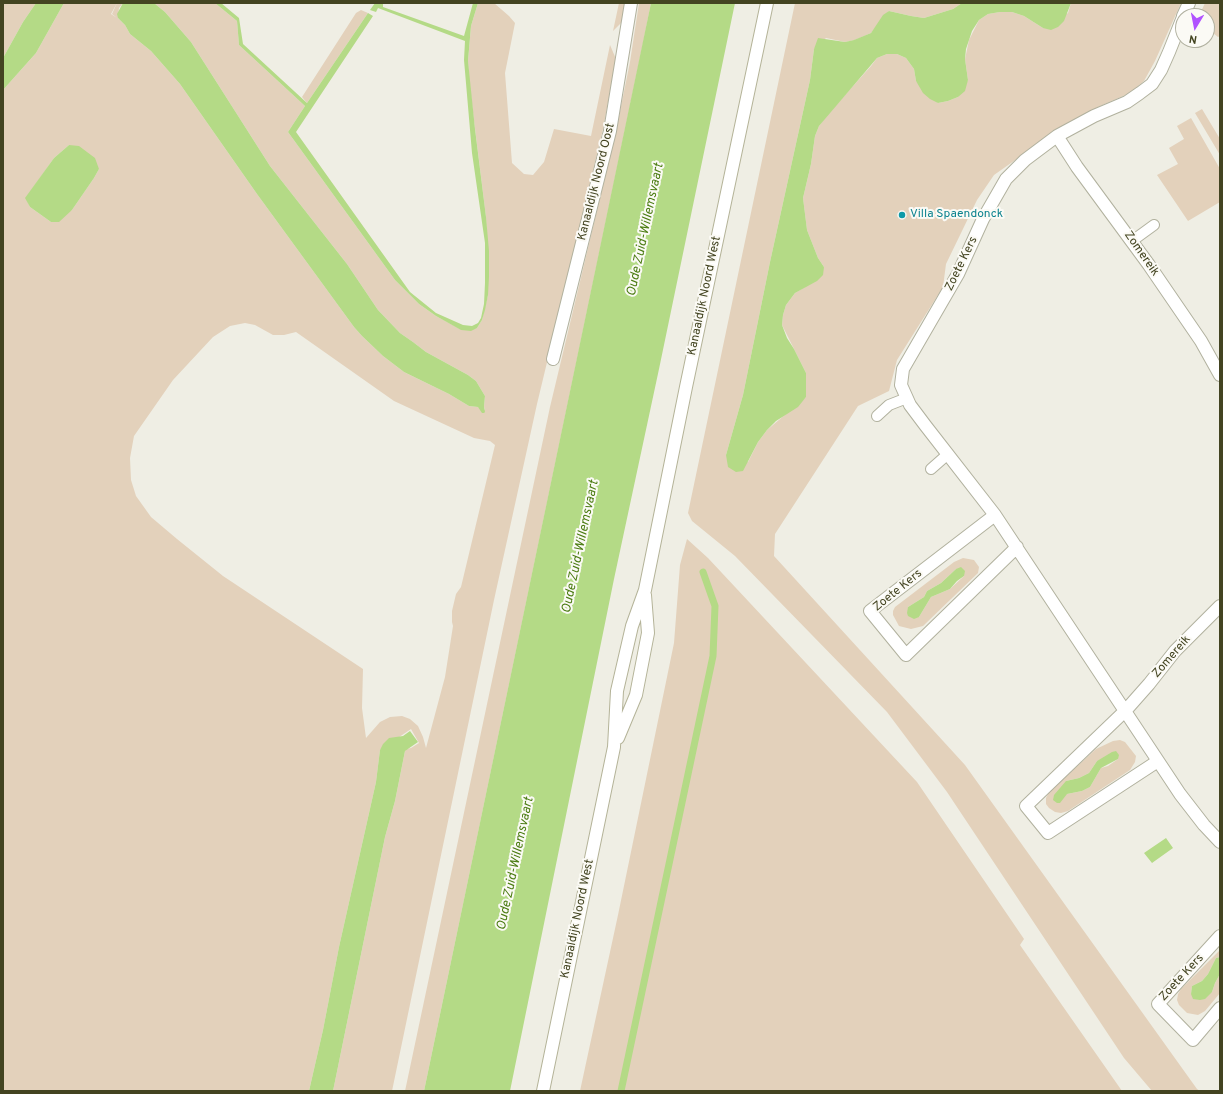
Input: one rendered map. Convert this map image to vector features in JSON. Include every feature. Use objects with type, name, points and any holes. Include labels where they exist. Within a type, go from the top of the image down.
[{"type":"street","name":"Kanaaldijk Noord Oost","points":[[553,359],[610,131],[632,3]]},
{"type":"street","name":"Kanaaldijk Noord West","points":[[543,1091],[614,747],[617,691],[632,626],[645,590],[767,3]]},
{"type":"street","name":"Zoete Kers","points":[[1175,37],[1161,70],[1152,84],[1127,102],[1094,116],[1057,136],[1025,160],[1006,179],[983,219],[958,274],[903,369],[901,386],[910,405],[995,515],[1126,710],[1180,794],[1204,825],[1220,842]]},
{"type":"street","name":"Zomereik","points":[[1057,136],[1077,167],[1132,241],[1201,341],[1220,375]]},
{"type":"street","name":"Zoete Kers","points":[[995,515],[870,611],[906,655],[1017,548]]},
{"type":"street","name":"Kanaaldijk Noord West","points":[[614,747],[636,695],[648,633],[645,590]]},
{"type":"street","name":"Zomereik","points":[[1126,710],[1175,651],[1220,606]]},
{"type":"street","points":[[1126,710],[1026,806],[1048,833],[1158,761]]},
{"type":"street","name":"Zoete Kers","points":[[1220,936],[1158,1004],[1193,1040],[1220,1008]]},
{"type":"lane","points":[[1132,241],[1154,225]]},
{"type":"lane","points":[[877,416],[889,405],[907,398]]},
{"type":"lane","points":[[931,469],[948,454]]},
{"type":"shaded area","points":[[3,3],[36,3],[23,22],[3,58]]},
{"type":"shaded area","points":[[64,3],[117,3],[123,3],[119,8],[118,18],[125,25],[130,34],[151,51],[180,84],[257,194],[362,336],[383,356],[404,372],[449,394],[469,406],[478,407],[485,410],[485,396],[476,381],[426,352],[400,333],[378,310],[347,264],[270,166],[191,42],[165,12],[154,3],[215,3],[237,21],[239,45],[305,106],[288,132],[395,280],[419,304],[436,316],[462,330],[477,328],[482,320],[488,295],[486,217],[468,61],[471,26],[478,3],[494,3],[515,23],[505,73],[512,163],[524,174],[533,175],[544,162],[554,129],[591,136],[610,45],[616,59],[603,129],[537,404],[494,600],[392,1091],[333,1091],[385,837],[395,801],[405,751],[406,749],[419,743],[411,729],[380,750],[376,782],[309,1091],[3,1091],[3,90],[36,53]],"holes":[[[69,145],[99,169],[72,210],[51,222],[30,207],[26,198],[54,158]],[[245,323],[255,325],[273,335],[284,335],[296,332],[394,401],[474,438],[490,441],[495,445],[461,587],[456,594],[452,611],[453,626],[445,677],[426,748],[418,726],[410,719],[402,716],[390,717],[380,722],[366,738],[362,708],[363,669],[223,576],[151,517],[136,496],[131,480],[130,458],[134,436],[173,380],[213,337],[230,326]]]},
{"type":"shaded area","points":[[619,3],[626,3],[622,22],[613,31]]},
{"type":"shaded area","points":[[639,3],[651,3],[424,1091],[405,1091],[550,407],[616,131],[630,62]]},
{"type":"shaded area","points":[[795,3],[962,3],[953,9],[924,18],[889,11],[871,33],[855,40],[845,42],[826,38],[814,49],[810,80],[770,262],[743,395],[726,455],[748,462],[758,442],[767,430],[806,397],[806,373],[782,325],[786,305],[795,293],[805,287],[824,267],[818,258],[807,230],[803,198],[811,164],[815,136],[819,126],[827,115],[877,58],[887,54],[897,54],[906,58],[914,69],[916,81],[938,103],[958,97],[968,80],[965,59],[969,40],[979,20],[988,14],[1012,12],[1024,16],[1043,28],[1068,13],[1071,3],[1181,3],[1179,8],[1175,8],[1175,16],[1155,61],[1144,81],[1130,93],[1100,106],[1065,125],[994,175],[977,200],[946,264],[943,287],[897,360],[889,391],[858,406],[775,534],[774,556],[965,765],[1197,1089],[1200,1091],[1152,1091],[1124,1058],[947,792],[887,712],[735,556],[692,521],[688,513]]},
{"type":"shaded area","points":[[1205,3],[1220,3],[1220,36],[1218,37],[1215,35],[1215,8],[1203,8]]},
{"type":"shaded area","points":[[361,10],[368,13],[307,103],[302,97],[356,13]]},
{"type":"shaded area","points":[[1202,109],[1220,139],[1220,155],[1195,113]]},
{"type":"shaded area","points":[[1191,118],[1220,169],[1220,202],[1188,221],[1157,175],[1178,164],[1169,148],[1184,139],[1177,126]]},
{"type":"shaded area","points":[[687,539],[708,558],[917,782],[1024,939],[1020,945],[1122,1091],[580,1091],[674,643],[680,565]]},
{"type":"shaded area","points":[[963,558],[974,560],[979,567],[978,573],[923,626],[911,629],[899,626],[893,615],[895,607],[954,562]],"holes":[[[956,569],[964,576],[950,589],[931,597],[919,617],[908,607],[924,597],[927,591],[941,583]]]},
{"type":"shaded area","points":[[1120,740],[1125,742],[1136,756],[1135,762],[1130,770],[1068,811],[1061,813],[1055,812],[1049,808],[1046,804],[1046,798],[1049,792],[1096,749],[1113,741]],"holes":[[[1118,759],[1108,766],[1101,768],[1090,787],[1082,791],[1067,794],[1066,781],[1079,778],[1089,773],[1097,761]]]},
{"type":"shaded area","points":[[1220,950],[1220,957],[1216,958],[1208,974],[1202,981],[1192,986],[1191,994],[1212,992],[1220,974],[1220,993],[1205,1011],[1198,1015],[1187,1013],[1179,1005],[1177,1000],[1178,994],[1181,989]]},
{"type":"water","points":[[36,3],[64,3],[36,53],[3,90],[3,58],[23,22]]},
{"type":"water","points":[[123,3],[154,3],[165,12],[191,42],[270,166],[347,264],[378,310],[400,333],[426,352],[476,381],[485,396],[484,413],[482,413],[478,407],[469,406],[449,394],[404,372],[383,356],[354,327],[257,194],[180,84],[151,51],[130,34],[125,25],[118,18],[117,14]]},
{"type":"water","points":[[215,3],[221,3],[239,18],[243,44],[307,103],[368,13],[373,16],[296,132],[410,292],[436,313],[463,325],[472,326],[478,323],[481,318],[484,304],[485,243],[472,153],[464,60],[465,41],[378,8],[376,12],[370,10],[375,3],[383,3],[383,7],[464,36],[473,3],[478,3],[471,26],[468,61],[486,217],[489,251],[489,277],[485,310],[482,320],[477,328],[471,331],[461,330],[436,316],[419,304],[395,280],[288,132],[305,106],[239,45],[237,21]]},
{"type":"water","name":"Oude Zuid-Willemsvaart","points":[[651,3],[735,3],[614,579],[510,1091],[424,1091]]},
{"type":"water","points":[[962,3],[1071,3],[1064,21],[1058,27],[1051,30],[1043,28],[1024,16],[1012,12],[988,14],[979,20],[972,31],[966,49],[965,59],[968,80],[965,91],[958,97],[948,101],[938,103],[923,93],[916,81],[914,69],[906,58],[897,54],[887,54],[877,58],[819,126],[815,136],[811,164],[803,198],[807,230],[818,258],[824,267],[823,275],[817,281],[795,293],[786,305],[782,325],[787,338],[806,373],[806,397],[798,407],[776,421],[767,430],[758,442],[743,471],[736,472],[728,467],[726,455],[743,395],[770,262],[810,80],[814,49],[818,38],[845,42],[854,40],[871,33],[883,15],[889,11],[924,18],[953,9]]},
{"type":"water","points":[[69,145],[79,146],[95,158],[99,169],[72,210],[59,222],[51,222],[30,207],[25,198],[54,158]]},
{"type":"water","points":[[961,567],[965,571],[964,576],[950,589],[931,597],[919,617],[914,619],[908,616],[908,607],[924,597],[927,591],[941,583],[956,569]]},
{"type":"water","points":[[410,731],[418,742],[405,751],[395,801],[385,837],[333,1091],[309,1091],[376,782],[380,750],[389,738],[403,736]]},
{"type":"water","points":[[1116,751],[1119,755],[1118,759],[1101,768],[1090,787],[1082,791],[1067,794],[1060,803],[1053,800],[1054,795],[1066,781],[1079,778],[1089,773],[1097,761]]},
{"type":"water","points":[[1166,838],[1173,848],[1152,863],[1144,853]]},
{"type":"water","points":[[1220,957],[1220,974],[1212,992],[1205,999],[1193,999],[1191,994],[1192,986],[1202,981],[1208,974],[1216,958]]},
{"type":"waterway","points":[[621,1091],[713,656],[715,606],[703,572]]},
{"type":"place","name":"Villa Spaendonck","points":[[902,215]]}]
